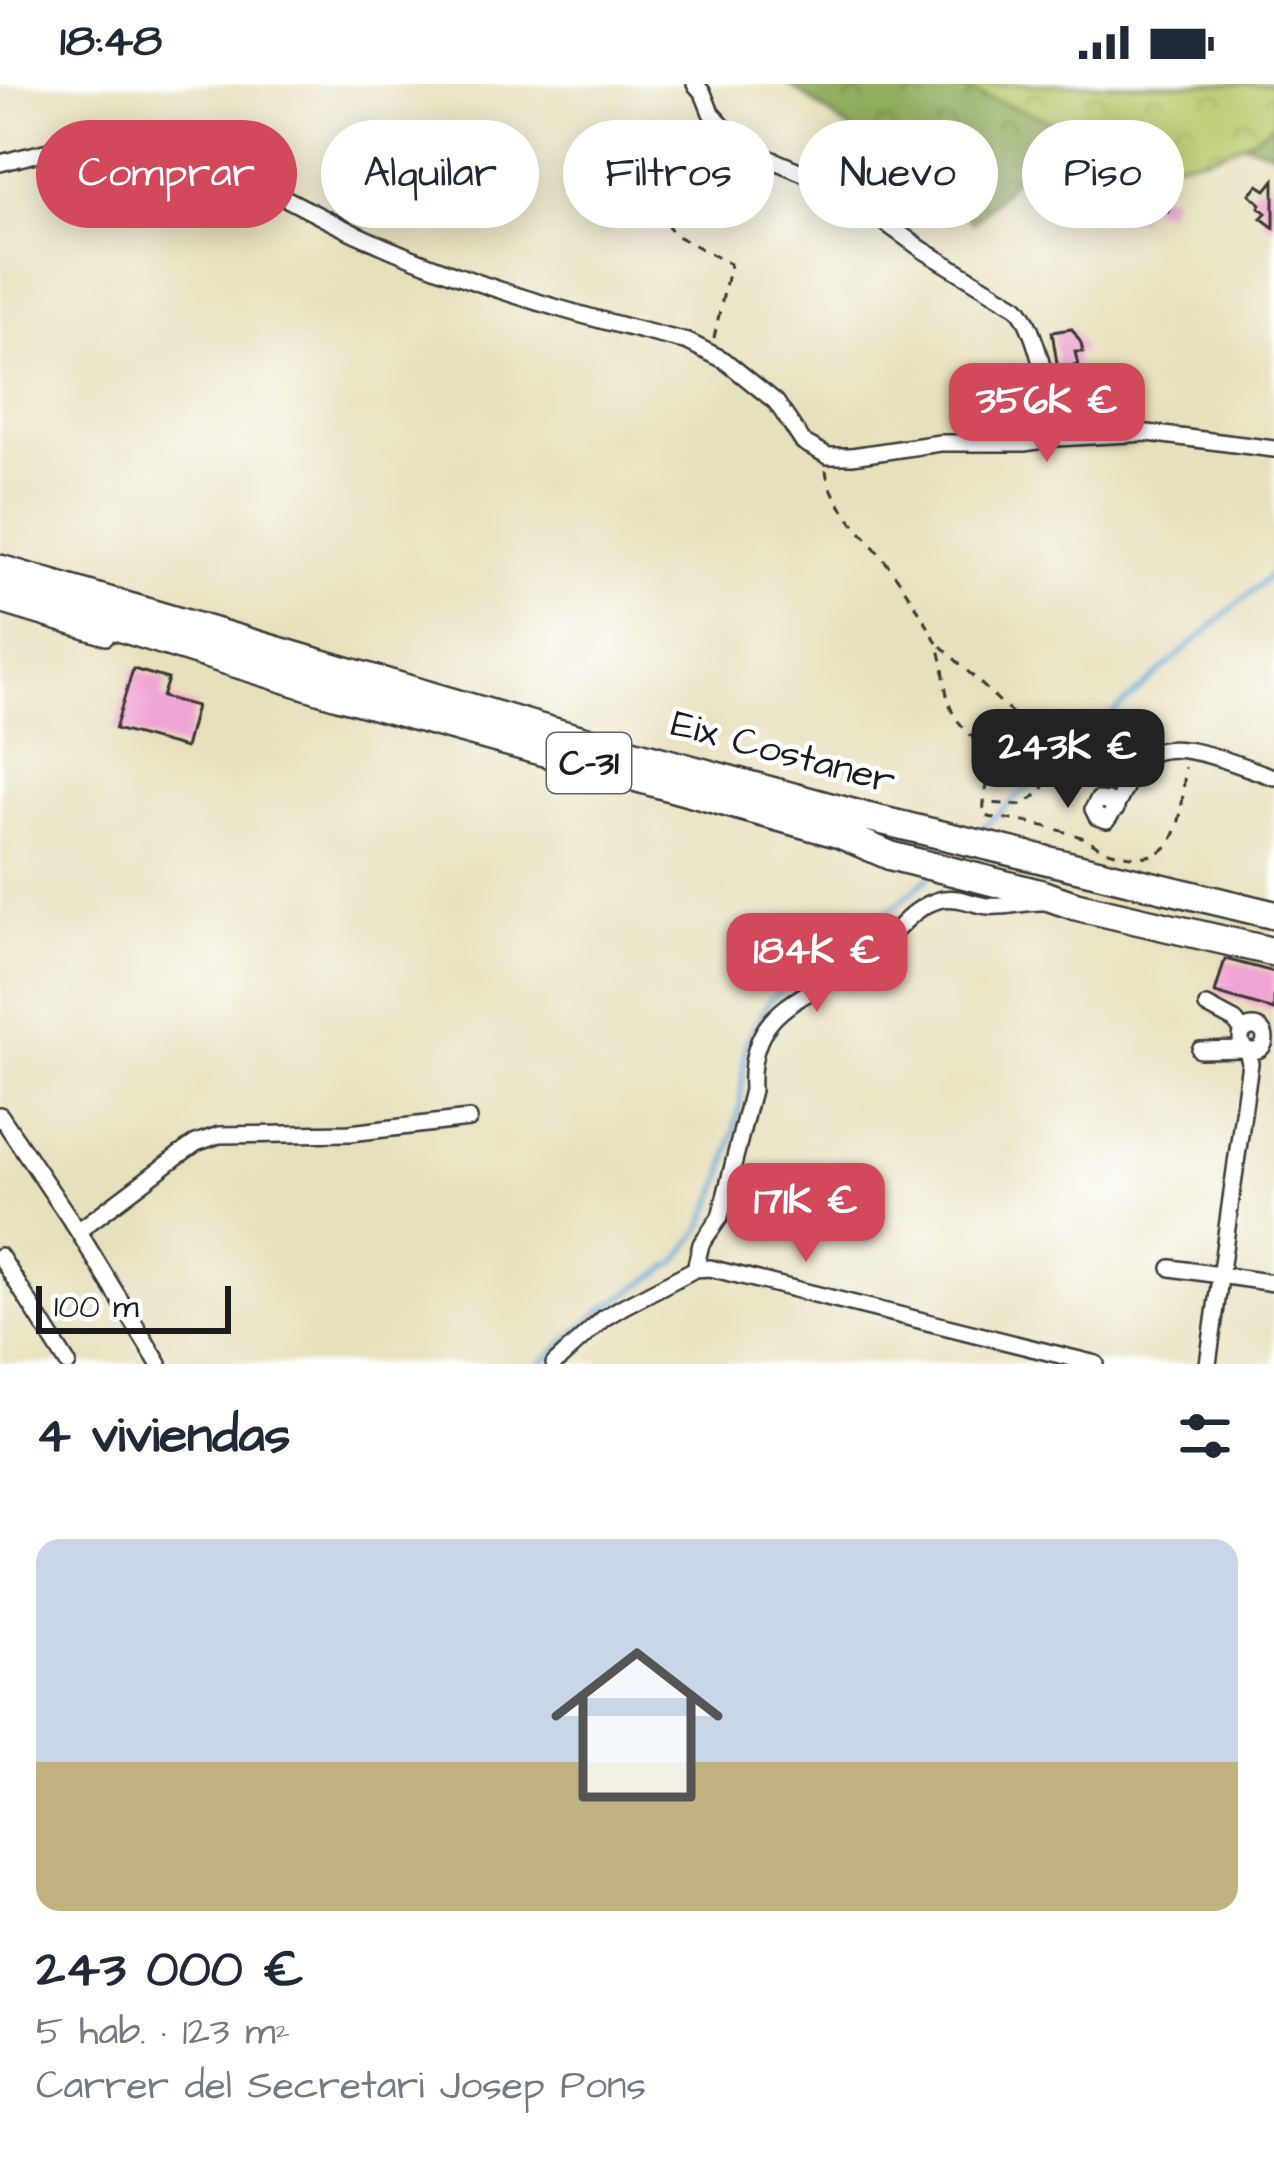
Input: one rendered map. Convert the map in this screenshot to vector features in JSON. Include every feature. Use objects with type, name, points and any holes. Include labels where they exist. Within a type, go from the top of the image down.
[{"type":"highway","points":[[0,559],[394,678],[475,709]]},
{"type":"highway","name":"Eix Costaner","points":[[0,569],[475,709],[863,816],[1274,915]]},
{"type":"highway","name":"C-31","points":[[0,590],[338,695],[840,834]]},
{"type":"highway","points":[[222,672],[338,695]]},
{"type":"highway","points":[[863,816],[892,814],[1135,872],[1274,898]]},
{"type":"highway","points":[[840,834],[891,856],[1274,952]]},
{"type":"highway","name":"Eix Costaner","points":[[840,834],[1274,935]]},
{"type":"street","points":[[695,84],[717,120]]},
{"type":"street","points":[[0,163],[110,141],[144,143],[225,170],[446,273],[712,352],[776,402],[803,442],[828,456],[940,442],[1024,442],[1148,433],[1274,449]]},
{"type":"street","points":[[774,161],[834,186],[922,250],[1017,307],[1027,320],[1056,438]]},
{"type":"street","points":[[0,605],[222,672]]},
{"type":"street","points":[[1116,809],[1141,761],[1156,750],[1192,750],[1274,777]]},
{"type":"street","points":[[695,1269],[701,1244],[720,1217],[752,1090],[757,1041],[771,1019],[795,998],[869,956],[921,908],[943,899],[989,906],[1037,901],[1076,906]]},
{"type":"street","points":[[1207,1006],[1235,1021],[1253,1044],[1208,1364]]},
{"type":"street","points":[[1200,1050],[1253,1044]]},
{"type":"street","points":[[0,1115],[159,1364]]},
{"type":"street","points":[[78,1231],[207,1138],[232,1133],[392,1130],[469,1119]]},
{"type":"street","points":[[0,1256],[68,1364]]},
{"type":"street","points":[[554,1364],[604,1318],[695,1269],[710,1268],[1096,1364]]},
{"type":"street","points":[[1171,1268],[1274,1283]]},
{"type":"path","points":[[670,228],[730,264],[712,352]]},
{"type":"path","points":[[828,456],[827,486],[888,564],[937,642],[1018,718],[1047,753],[1050,777],[1040,793],[1022,806],[982,803]]},
{"type":"path","points":[[937,642],[950,707],[959,724],[983,747],[989,766],[982,803],[985,816],[1084,837],[1105,850],[1144,858],[1160,854],[1173,841],[1178,822],[1185,762],[1176,750]]},
{"type":"green space","points":[[789,84],[1274,84],[1274,152],[1245,143],[1184,141],[1184,120],[1022,120],[1022,171],[998,196],[998,120],[837,120]]},
{"type":"green space","points":[[952,84],[1274,84],[1274,123],[1221,152],[1193,159],[1184,160],[1184,120],[1049,120]]},
{"type":"building","points":[[1274,180],[1274,228],[1261,218],[1266,213],[1250,194],[1258,185],[1266,190]]},
{"type":"building","points":[[1072,329],[1083,352],[1075,352],[1078,365],[1058,369],[1052,332]]},
{"type":"building","points":[[133,669],[168,679],[162,697],[196,706],[185,748],[115,729]]},
{"type":"building","points":[[1225,959],[1274,972],[1274,1010],[1215,993]]},
{"type":"waterway","points":[[983,827],[1274,572]]},
{"type":"waterway","points":[[540,1364],[600,1311],[677,1262],[704,1225],[722,1180],[740,1105],[746,1042],[770,999],[872,926],[929,877]]}]
